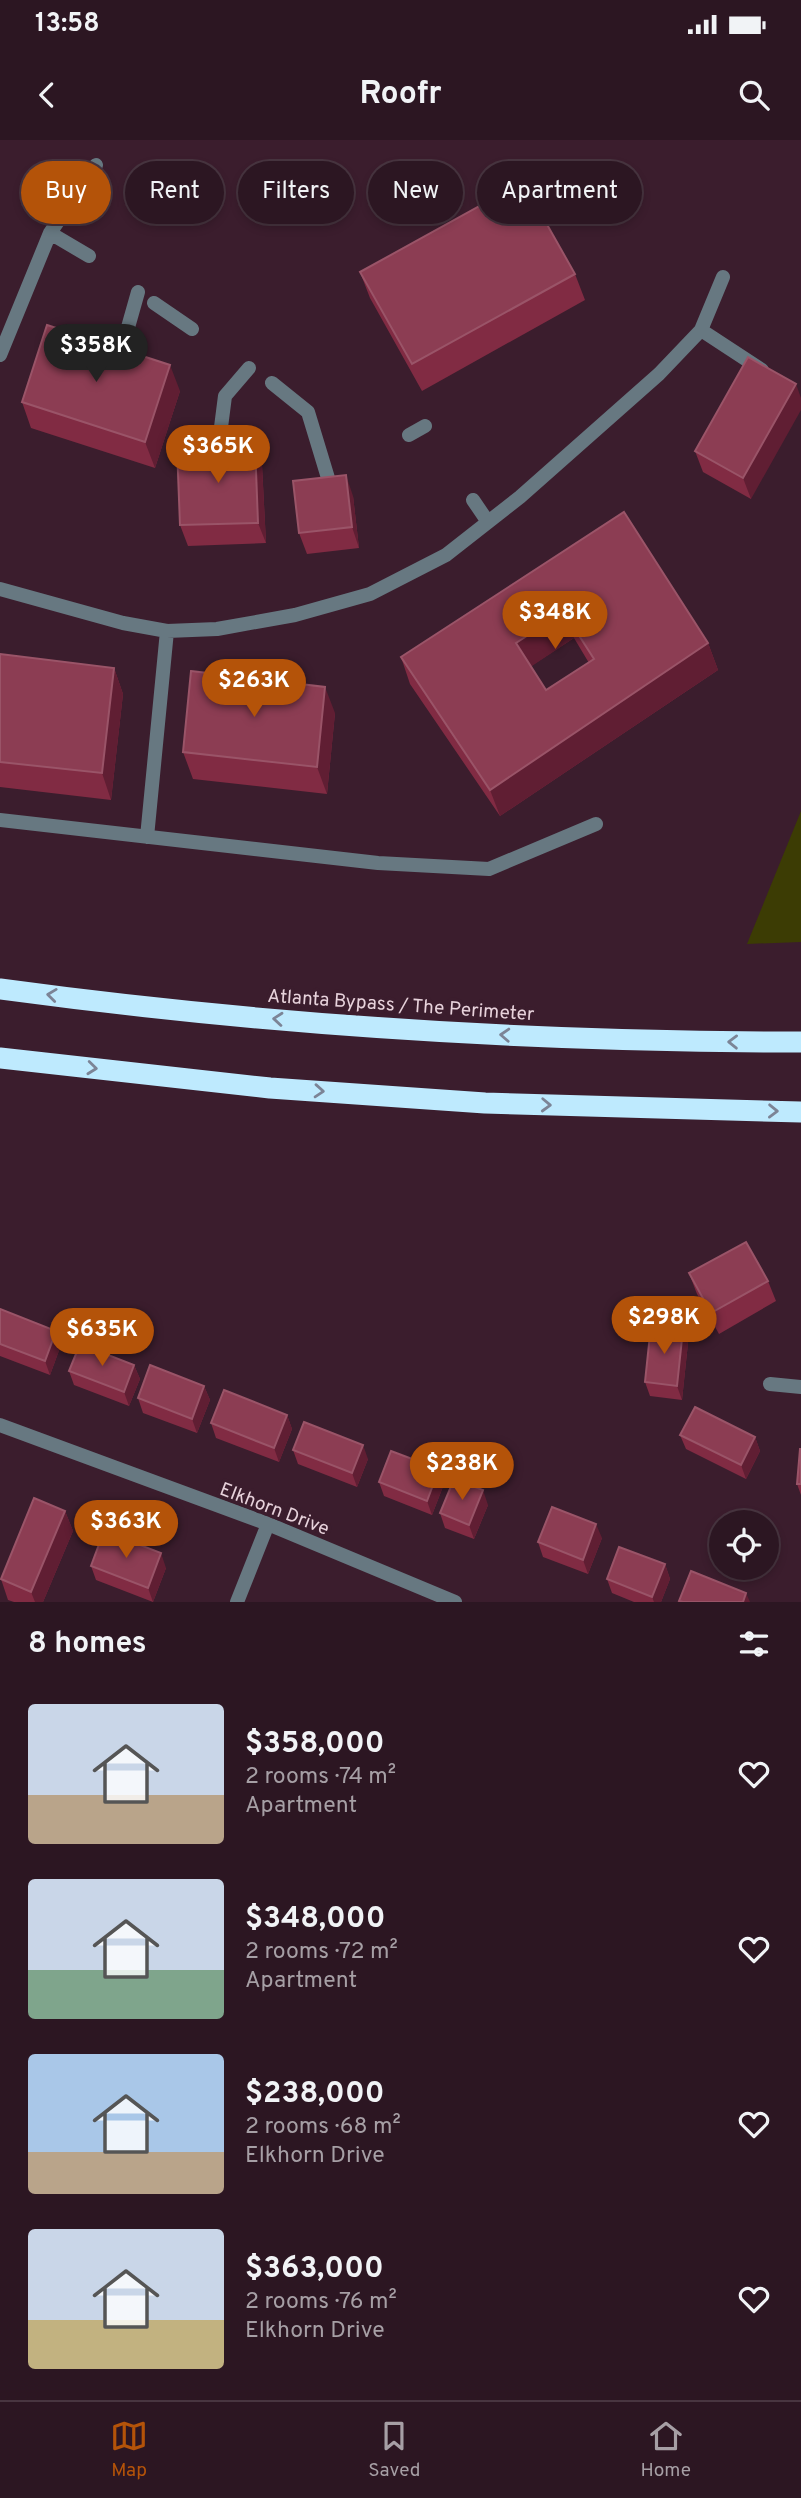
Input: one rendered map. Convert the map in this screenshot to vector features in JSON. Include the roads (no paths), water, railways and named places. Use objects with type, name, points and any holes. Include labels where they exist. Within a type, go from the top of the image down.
[{"type":"highway","name":"Atlanta Bypass / The Perimeter","points":[[0,989],[200,1012],[416,1030],[598,1039],[801,1042]]},
{"type":"highway","points":[[0,1059],[271,1088],[458,1101],[801,1112]]},
{"type":"street","points":[[0,355],[56,224]]},
{"type":"street","points":[[50,233],[89,256]]},
{"type":"street","points":[[0,589],[123,623],[167,631],[217,629],[295,615],[370,594],[446,555],[520,497],[659,374],[701,330],[723,276]]},
{"type":"street","points":[[123,345],[138,292]]},
{"type":"street","points":[[154,303],[192,329]]},
{"type":"street","points":[[701,330],[767,374]]},
{"type":"street","points":[[220,435],[225,396],[249,368]]},
{"type":"street","points":[[272,383],[308,412],[328,478]]},
{"type":"street","points":[[410,435],[425,426]]},
{"type":"street","points":[[473,500],[488,522]]},
{"type":"street","points":[[147,836],[167,631]]},
{"type":"street","points":[[0,820],[378,863],[489,869],[596,824]]},
{"type":"street","points":[[770,1384],[801,1387]]},
{"type":"street","name":"Elkhorn Drive","points":[[0,1425],[268,1524],[455,1602]]},
{"type":"street","points":[[237,1602],[268,1524]]}]
